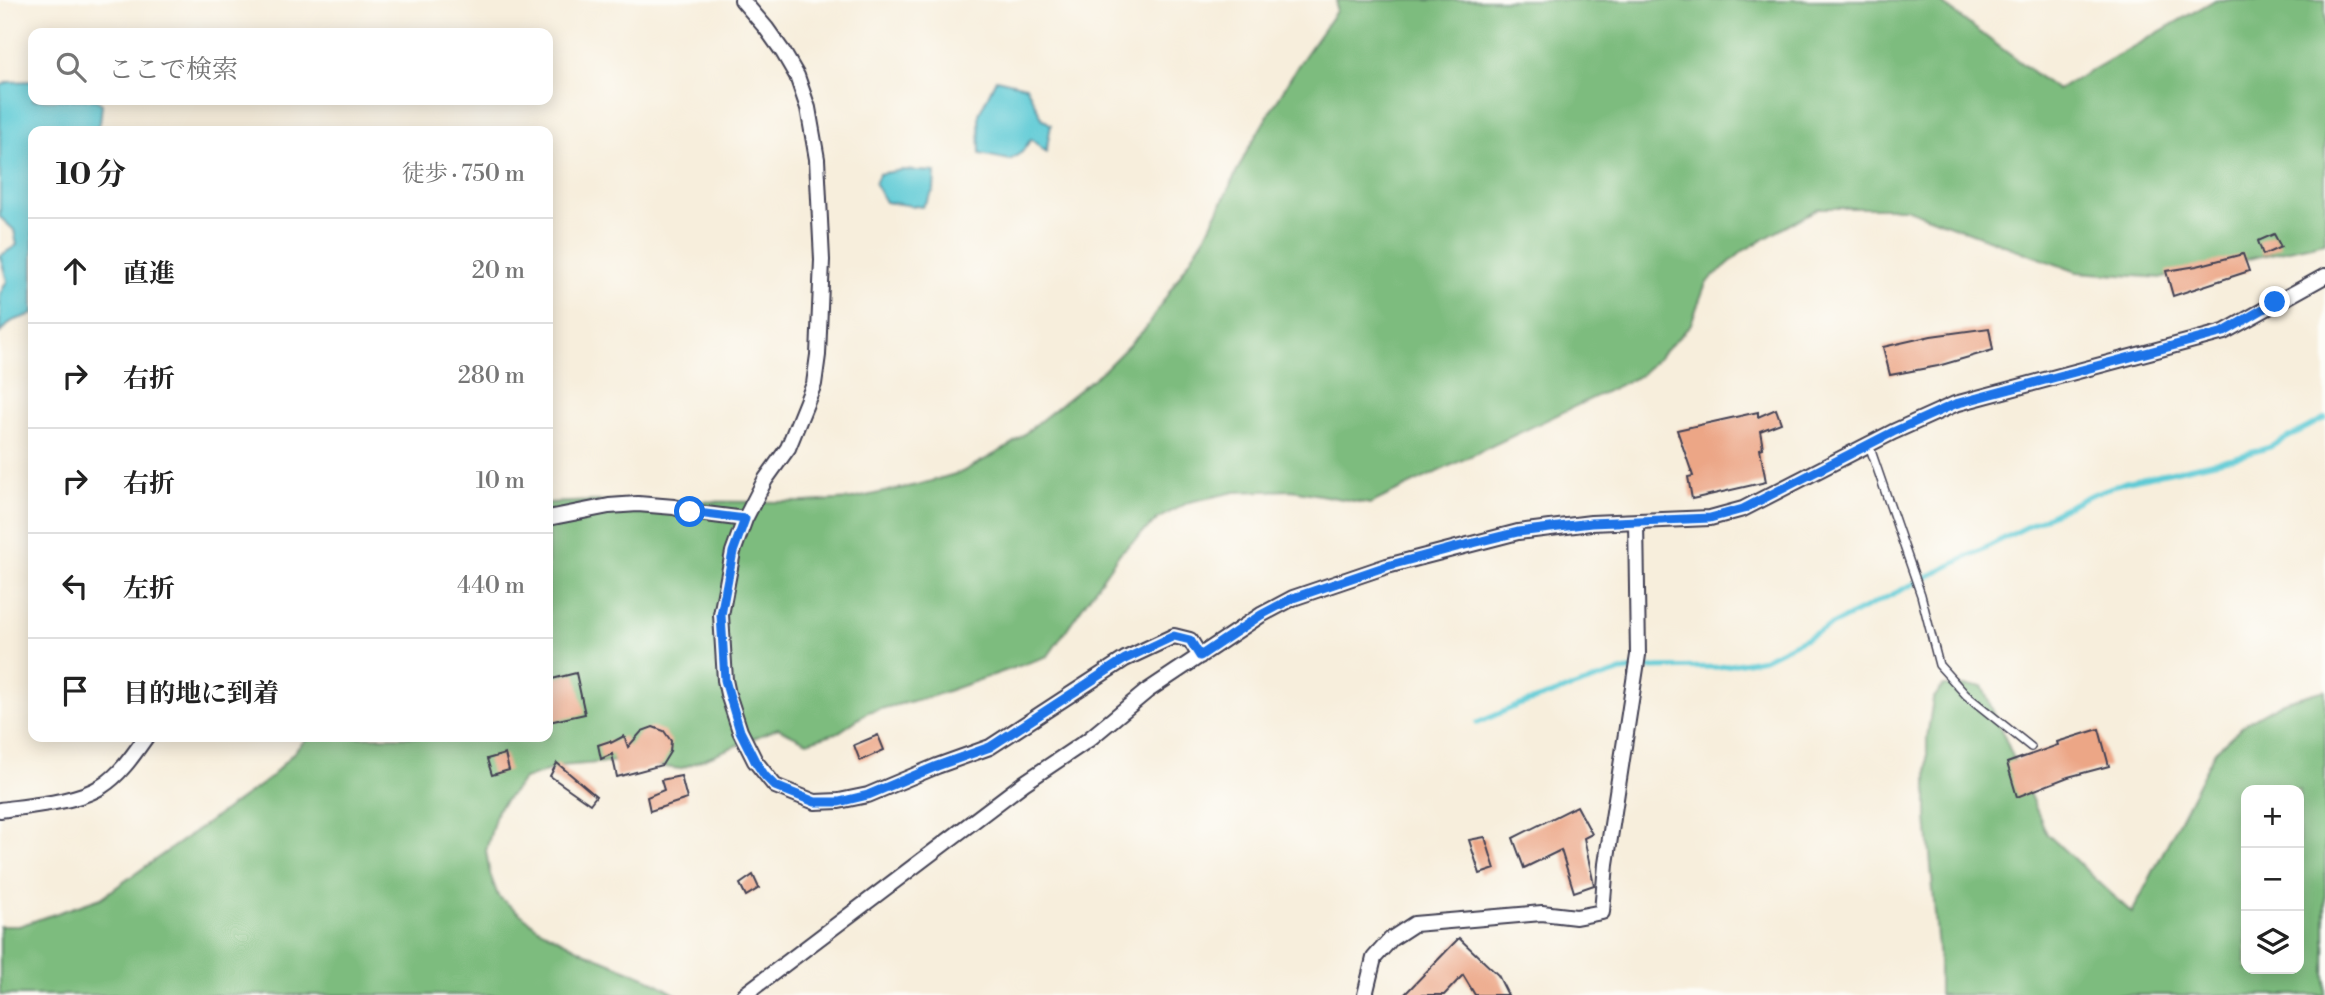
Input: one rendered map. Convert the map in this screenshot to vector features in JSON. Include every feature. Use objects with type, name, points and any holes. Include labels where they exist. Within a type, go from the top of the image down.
[{"type":"street","points":[[742,0],[783,52],[797,76],[808,108],[817,159],[822,260],[818,355],[814,384],[788,448],[765,480],[745,519],[733,552],[721,615],[725,680],[740,731],[765,776],[775,786],[815,802],[839,802],[868,795],[990,747],[1125,659],[1174,636],[1190,640],[1200,656]]},
{"type":"street","points":[[744,995],[1024,783],[1088,740],[1147,691],[1261,615],[1293,598],[1387,566],[1518,532],[1591,523],[1710,518],[1743,509],[1955,404],[2224,332],[2325,276]]},
{"type":"street","points":[[553,517],[638,503],[745,519]]},
{"type":"street","points":[[1365,995],[1374,958],[1391,939],[1414,924],[1542,913],[1576,917],[1602,912],[1606,864],[1638,655],[1636,521]]},
{"type":"street","points":[[0,810],[81,795],[102,786],[142,742]]},
{"type":"lane","points":[[1869,445],[1921,595],[1939,664],[1966,695],[2031,747]]},
{"type":"green space","points":[[1337,0],[1937,0],[2057,90],[2215,0],[2325,0],[2325,242],[2163,278],[2077,272],[1905,208],[1819,208],[1743,251],[1706,283],[1690,326],[1641,375],[1370,504],[1292,490],[1235,492],[1189,502],[1159,518],[1120,553],[1048,656],[933,696],[868,712],[839,732],[807,742],[778,728],[680,769],[621,761],[561,766],[524,779],[497,810],[486,851],[498,896],[538,928],[584,952],[649,979],[677,995],[0,995],[0,926],[19,926],[101,898],[269,779],[303,742],[553,742],[553,503],[806,502],[852,499],[962,472],[1008,447],[1106,368],[1146,328],[1206,235],[1248,149],[1297,67],[1336,11]]},
{"type":"green space","points":[[1943,686],[1982,686],[2047,834],[2132,913],[2215,751],[2246,723],[2283,702],[2325,690],[2325,995],[1939,995],[1939,962],[1927,818],[1927,738],[1933,699]]},
{"type":"water","points":[[996,79],[1026,86],[1042,118],[1051,125],[1046,152],[1031,139],[1022,152],[1010,160],[980,154],[979,114]]},
{"type":"water","points":[[28,81],[28,105],[102,105],[100,123],[97,126],[28,126],[28,316],[12,321],[0,333],[0,294],[7,281],[0,256],[17,245],[14,230],[0,217],[0,86],[8,82]]},
{"type":"water","points":[[902,170],[935,172],[934,190],[922,207],[885,202],[875,184],[879,174]]},
{"type":"building","points":[[2274,234],[2281,247],[2263,255],[2258,241]]},
{"type":"building","points":[[2243,254],[2249,271],[2173,296],[2166,271]]},
{"type":"building","points":[[1989,328],[1993,350],[1938,366],[1890,375],[1883,347],[1931,336]]},
{"type":"building","points":[[1776,409],[1781,423],[1760,431],[1763,448],[1760,449],[1766,482],[1692,499],[1688,477],[1693,476],[1677,430],[1758,412],[1758,417]]},
{"type":"building","points":[[576,673],[585,714],[553,721],[553,679]]},
{"type":"building","points":[[653,727],[664,731],[671,741],[670,752],[662,765],[617,777],[612,754],[601,759],[598,745],[610,741],[611,743],[624,736],[628,747],[642,731]]},
{"type":"building","points":[[2099,729],[2109,766],[2068,777],[2017,797],[2007,763],[2058,745],[2057,742]]},
{"type":"building","points":[[878,735],[884,750],[860,761],[854,745]]},
{"type":"building","points":[[505,754],[509,770],[492,775],[487,759]]},
{"type":"building","points":[[557,763],[596,796],[590,804],[550,776]]},
{"type":"building","points":[[681,776],[687,799],[650,811],[647,797],[664,790],[661,780]]},
{"type":"building","points":[[1577,806],[1592,834],[1584,838],[1594,885],[1574,892],[1561,850],[1524,868],[1513,838]]},
{"type":"building","points":[[1485,837],[1495,869],[1480,874],[1469,840]]},
{"type":"building","points":[[753,875],[759,888],[746,896],[740,884]]},
{"type":"building","points":[[1459,938],[1498,975],[1508,995],[1475,995],[1463,975],[1444,995],[1404,995]]},
{"type":"waterway","points":[[1477,723],[1519,705],[1622,671],[1719,667],[1764,659],[2090,495],[2125,482],[2270,447],[2325,418]]},
{"type":"route","points":[[690,512],[745,519],[733,552],[721,615],[725,680],[740,731],[755,761],[775,786],[815,802],[839,802],[868,795],[990,747],[1125,659],[1174,636],[1190,640],[1200,656],[1261,615],[1293,598],[1387,566],[1518,532],[1591,523],[1710,518],[1743,509],[1893,432],[1955,404],[2224,332],[2275,302]]}]
